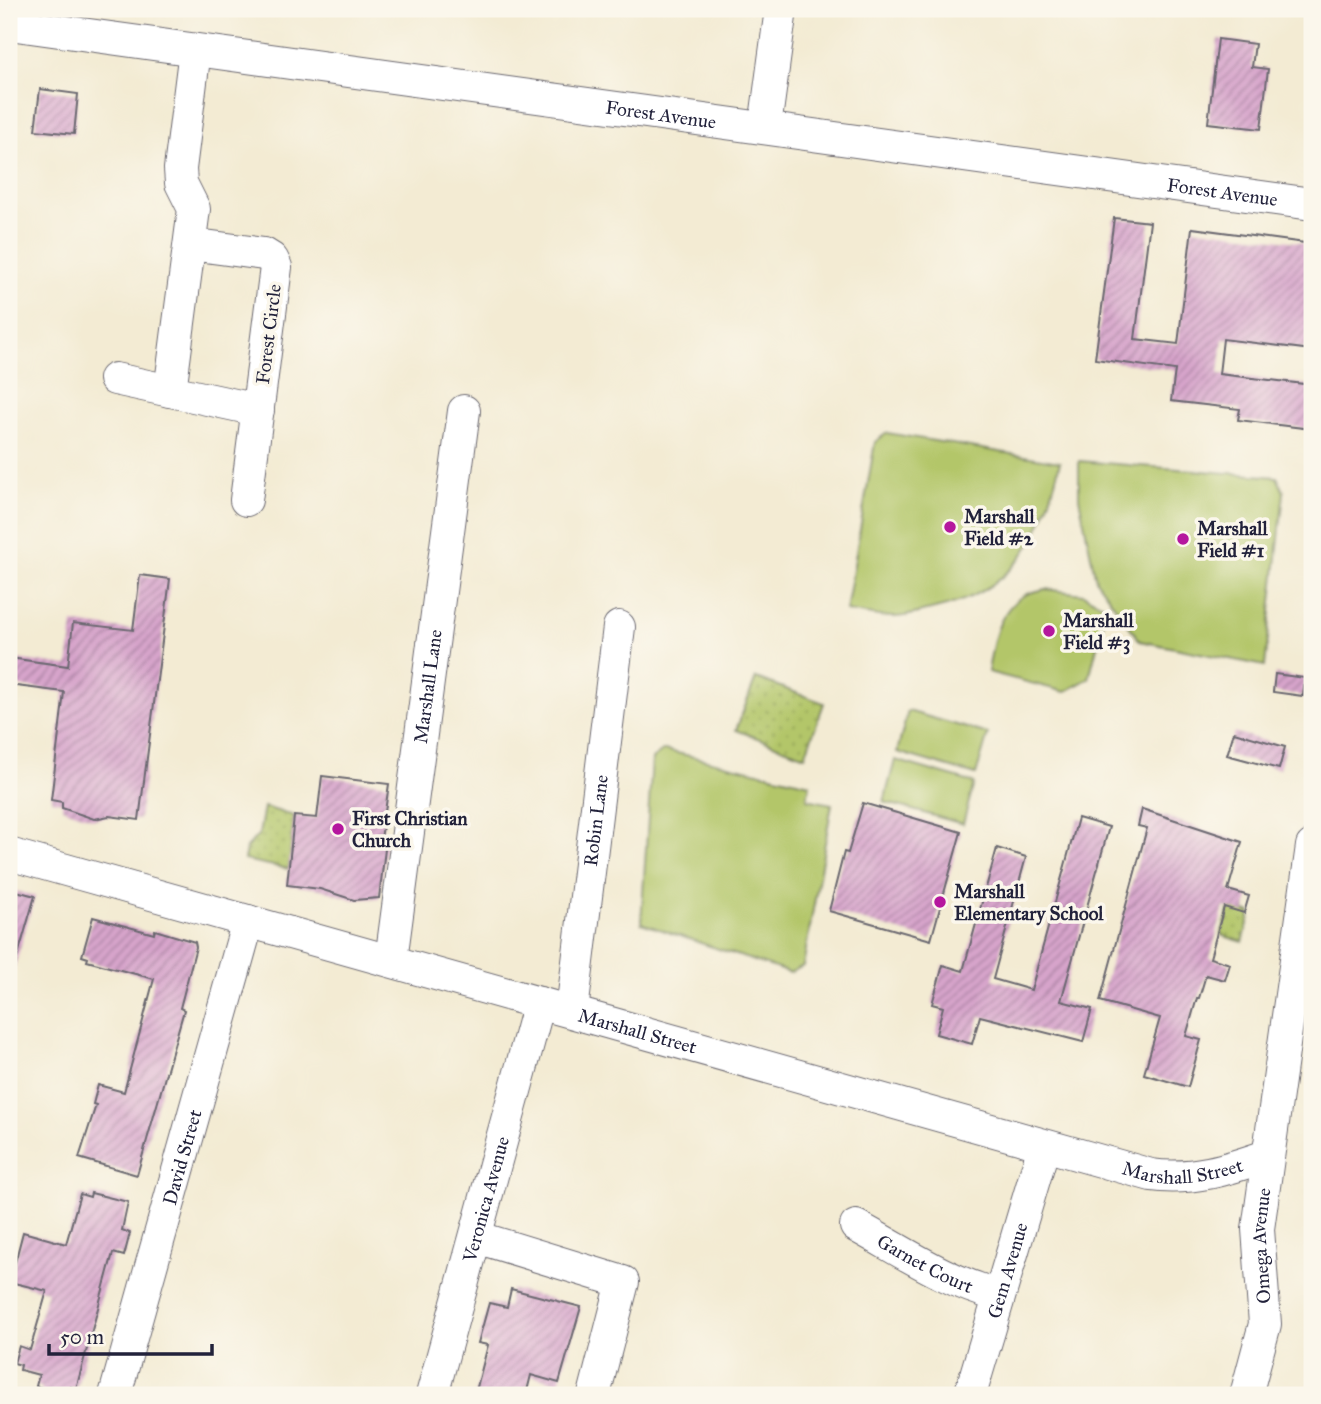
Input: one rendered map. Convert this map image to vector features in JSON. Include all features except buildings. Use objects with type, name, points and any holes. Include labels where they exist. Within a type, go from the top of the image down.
[{"type":"street","points":[[765,127],[781,9]]},
{"type":"street","name":"Forest Avenue","points":[[9,24],[1312,204]]},
{"type":"street","points":[[170,391],[194,209],[183,188],[180,169],[195,50]]},
{"type":"street","name":"Forest Circle","points":[[190,244],[264,254],[275,263],[246,500]]},
{"type":"street","name":"Forest Circle","points":[[115,379],[258,410]]},
{"type":"street","name":"Marshall Lane","points":[[391,960],[464,411]]},
{"type":"street","name":"Robin Lane","points":[[572,1012],[618,627]]},
{"type":"street","name":"Omega Avenue","points":[[1246,1395],[1266,1311],[1258,1244],[1266,1156],[1301,1006],[1312,846]]},
{"type":"street","name":"Marshall Street","points":[[9,854],[1044,1146],[1163,1177],[1226,1170],[1266,1156]]},
{"type":"street","name":"David Street","points":[[115,1395],[248,921]]},
{"type":"street","name":"Veronica Avenue","points":[[432,1395],[539,1003]]},
{"type":"street","name":"Gem Avenue","points":[[970,1395],[1044,1146]]},
{"type":"street","name":"Garnet Court","points":[[856,1226],[946,1276],[972,1288],[998,1295]]},
{"type":"street","points":[[476,1237],[623,1282],[594,1395]]},
{"type":"green space","name":"Marshall Field #2","points":[[887,433],[1060,462],[1053,490],[1034,538],[1004,576],[960,602],[931,610],[894,617],[846,611],[875,442]]},
{"type":"green space","name":"Marshall Field #1","points":[[1079,461],[1277,477],[1284,492],[1265,666],[1140,641],[1096,580],[1079,498]]},
{"type":"green space","name":"Marshall Field #3","points":[[1045,589],[1083,594],[1107,607],[1089,678],[1065,692],[988,672],[997,630],[1007,611],[1023,596]]},
{"type":"green space","points":[[756,678],[824,703],[805,756],[736,730]]},
{"type":"green space","points":[[908,711],[988,734],[976,775],[897,752]]},
{"type":"green space","points":[[664,750],[810,784],[807,799],[832,804],[803,966],[790,973],[641,923],[652,759]]},
{"type":"green space","points":[[895,760],[974,783],[963,824],[884,802]]},
{"type":"green space","points":[[264,807],[294,816],[289,869],[244,860],[246,848],[259,834]]},
{"type":"green space","points":[[1230,907],[1251,913],[1243,942],[1221,935]]},
{"type":"place","name":"Marshall Field #2","points":[[950,527]]},
{"type":"place","name":"Marshall Field #1","points":[[1183,539]]},
{"type":"place","name":"Marshall Field #3","points":[[1049,631]]},
{"type":"place","name":"First Christian Church","points":[[338,829]]},
{"type":"place","name":"Marshall Elementary School","points":[[940,902]]}]
